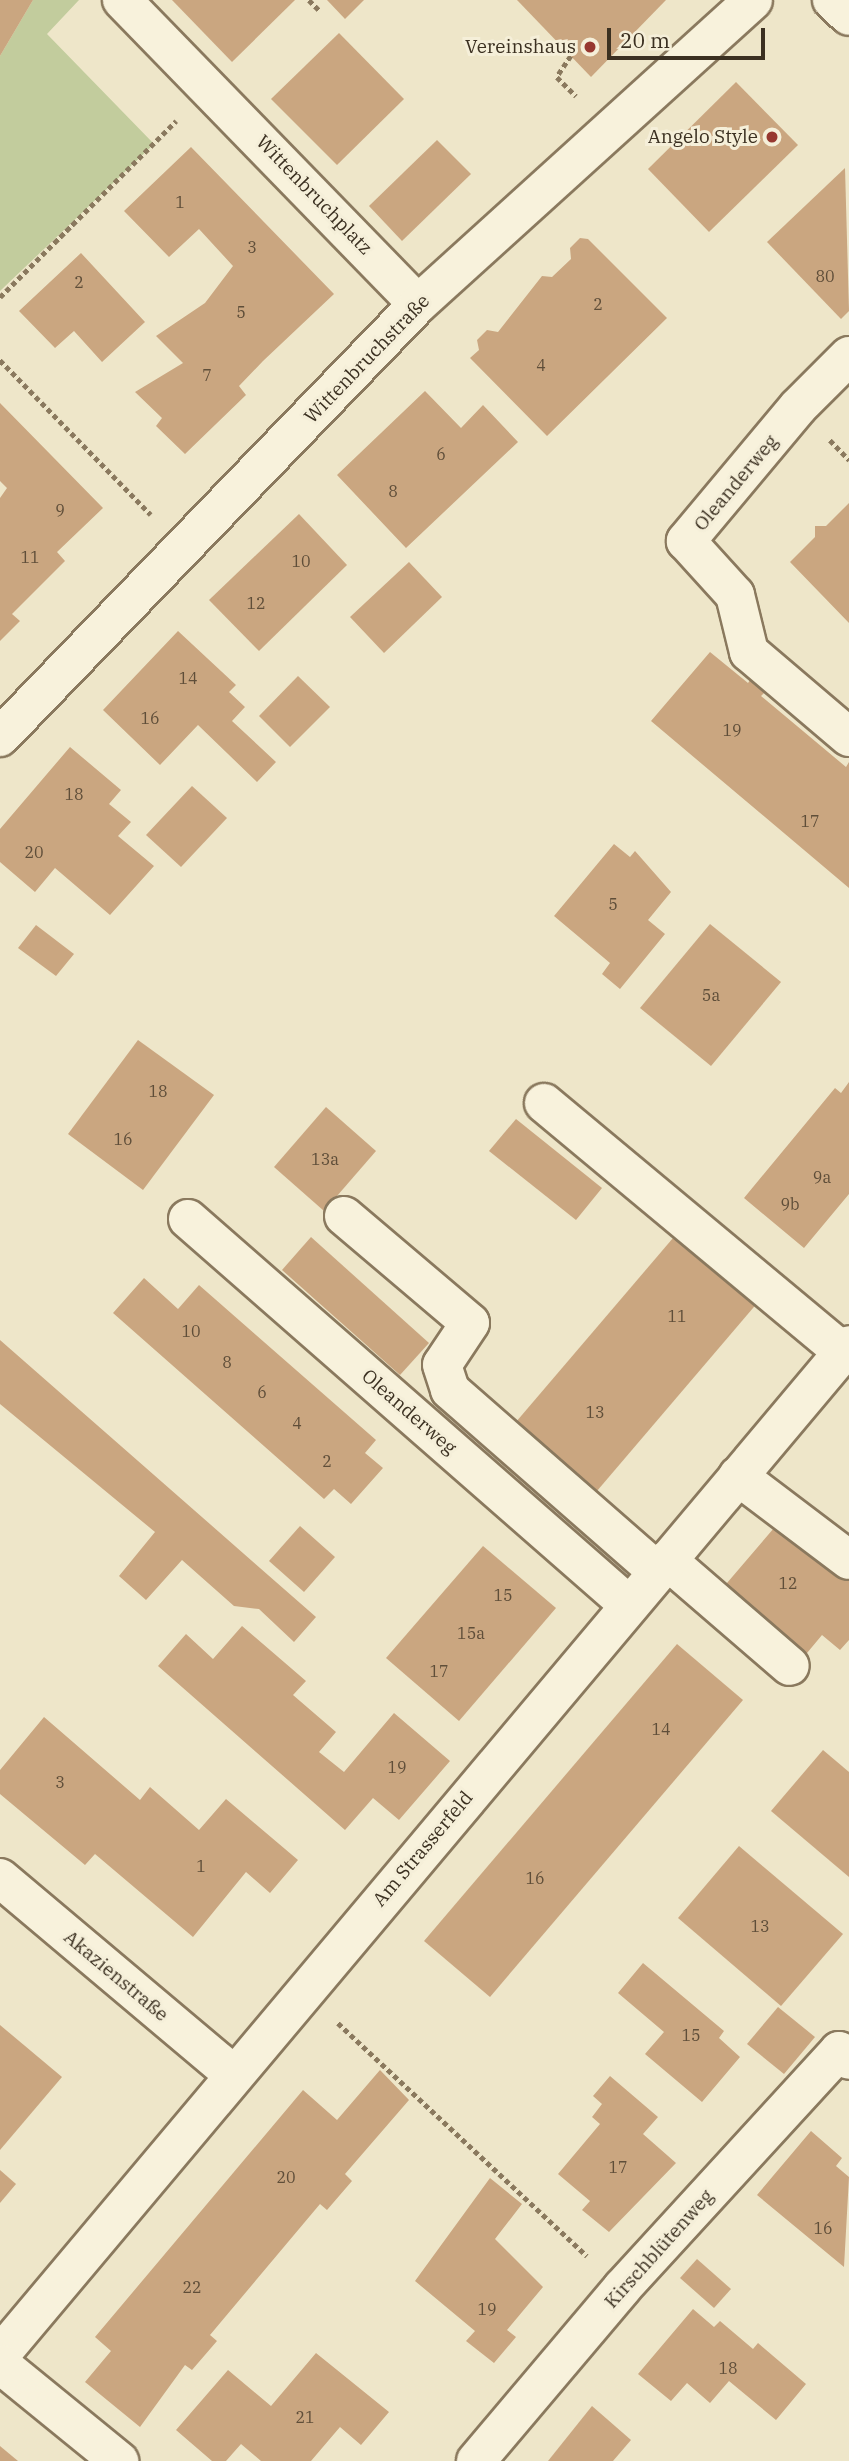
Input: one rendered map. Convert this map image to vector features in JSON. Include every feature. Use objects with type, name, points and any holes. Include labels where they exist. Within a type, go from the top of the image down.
[{"type":"street","name":"Wittenbruchstraße","points":[[0,737],[418,304],[752,0]]},
{"type":"street","points":[[832,0],[849,16]]},
{"type":"street","name":"Wittenbruchplatz","points":[[122,1],[418,304]]},
{"type":"street","name":"Oleanderweg","points":[[849,356],[797,407],[687,541],[735,595],[749,652],[849,737]]},
{"type":"street","points":[[544,1103],[846,1348]]},
{"type":"street","points":[[344,1216],[470,1323],[442,1365],[450,1390],[662,1566],[790,1666]]},
{"type":"street","name":"Oleanderweg","points":[[188,1219],[629,1605]]},
{"type":"street","name":"Am Strasserfeld","points":[[0,2355],[233,2074],[846,1348]]},
{"type":"street","points":[[738,1476],[849,1560]]},
{"type":"street","name":"Akazienstraße","points":[[0,1878],[233,2074]]},
{"type":"street","name":"Kirschblütenweg","points":[[476,2461],[622,2288],[839,2051],[849,2060]]},
{"type":"street","points":[[0,2364],[119,2461]]},
{"type":"path","points":[[309,0],[320,11]]},
{"type":"path","points":[[0,297],[209,89]]},
{"type":"path","points":[[0,360],[184,549]]},
{"type":"path","points":[[304,1992],[622,2288]]},
{"type":"green space","points":[[33,0],[79,0],[47,34],[154,144],[0,291],[0,56]]},
{"type":"building","points":[[0,0],[33,0],[0,56]]},
{"type":"building","points":[[172,0],[295,0],[232,62]]},
{"type":"building","points":[[327,0],[364,0],[345,19]]},
{"type":"building","name":"Vereinshaus","points":[[517,0],[666,0],[591,77]]},
{"type":"building","points":[[339,33],[404,99],[337,165],[271,99]]},
{"type":"building","points":[[736,82],[798,145],[709,232],[648,169]]},
{"type":"building","points":[[437,140],[471,174],[402,241],[369,206]]},
{"type":"building","points":[[191,147],[334,294],[239,386],[246,395],[185,454],[156,426],[162,418],[135,392],[183,363],[156,336],[205,303],[233,266],[199,229],[169,257],[124,211]]},
{"type":"building","points":[[845,168],[849,311],[841,319],[767,242]]},
{"type":"building","points":[[580,238],[588,239],[667,318],[547,436],[470,358],[479,350],[477,340],[487,330],[498,332],[542,276],[552,277],[571,259],[570,248]]},
{"type":"building","points":[[81,253],[145,322],[102,362],[74,331],[55,348],[19,311]]},
{"type":"building","points":[[425,391],[461,428],[483,405],[518,442],[406,548],[337,475]]},
{"type":"building","points":[[0,403],[103,508],[57,552],[65,561],[12,614],[20,621],[0,641],[0,498],[7,488],[0,481]]},
{"type":"building","points":[[849,503],[849,623],[790,562],[815,537],[815,526],[826,526]]},
{"type":"building","points":[[299,514],[347,565],[259,651],[209,600]]},
{"type":"building","points":[[409,562],[442,597],[384,653],[350,617]]},
{"type":"building","points":[[178,631],[236,685],[229,692],[245,707],[232,721],[276,762],[257,782],[198,725],[160,765],[103,710]]},
{"type":"building","points":[[710,652],[748,683],[753,676],[768,689],[761,696],[846,767],[849,762],[849,888],[651,721]]},
{"type":"building","points":[[298,676],[330,707],[290,747],[259,716]]},
{"type":"building","points":[[70,747],[121,790],[109,804],[131,822],[118,836],[154,866],[110,915],[55,868],[35,892],[0,862],[0,829]]},
{"type":"building","points":[[192,786],[227,818],[181,867],[146,835]]},
{"type":"building","points":[[614,844],[630,857],[635,851],[671,892],[648,920],[665,934],[620,989],[602,974],[610,963],[554,916]]},
{"type":"building","points":[[710,924],[781,982],[711,1066],[640,1008]]},
{"type":"building","points":[[36,925],[74,954],[56,976],[18,948]]},
{"type":"building","points":[[138,1040],[214,1095],[143,1190],[68,1134]]},
{"type":"building","points":[[849,1082],[849,1194],[804,1248],[744,1198],[835,1088],[841,1093]]},
{"type":"building","points":[[326,1107],[376,1151],[324,1211],[274,1167]]},
{"type":"building","points":[[516,1119],[602,1188],[576,1220],[489,1151]]},
{"type":"building","points":[[679,1231],[759,1301],[591,1498],[510,1429]]},
{"type":"building","points":[[311,1237],[429,1343],[400,1375],[282,1270]]},
{"type":"building","points":[[144,1278],[178,1309],[199,1285],[376,1440],[365,1453],[383,1468],[351,1504],[334,1489],[324,1499],[113,1313]]},
{"type":"building","points":[[0,1340],[316,1617],[294,1642],[259,1609],[234,1606],[182,1560],[146,1600],[119,1576],[155,1532],[0,1404]]},
{"type":"building","points":[[780,1521],[833,1572],[837,1566],[849,1575],[849,1640],[840,1650],[822,1635],[802,1659],[721,1590]]},
{"type":"building","points":[[300,1526],[335,1557],[304,1592],[269,1561]]},
{"type":"building","points":[[483,1546],[556,1608],[459,1721],[386,1658]]},
{"type":"building","points":[[242,1626],[306,1681],[293,1695],[336,1732],[319,1752],[344,1772],[394,1713],[450,1761],[399,1820],[373,1798],[345,1830],[158,1666],[186,1634],[213,1659]]},
{"type":"building","points":[[677,1644],[743,1700],[490,1997],[424,1941]]},
{"type":"building","points":[[44,1717],[140,1800],[150,1787],[199,1830],[226,1799],[298,1860],[270,1893],[246,1872],[193,1937],[95,1854],[85,1865],[0,1794],[0,1770]]},
{"type":"building","points":[[823,1750],[849,1772],[849,1877],[771,1811]]},
{"type":"building","points":[[739,1846],[843,1934],[781,2006],[678,1918]]},
{"type":"building","points":[[643,1963],[724,2031],[719,2038],[740,2057],[702,2102],[645,2054],[664,2032],[618,1993]]},
{"type":"building","points":[[778,2007],[815,2037],[784,2074],[747,2044]]},
{"type":"building","points":[[0,2025],[62,2077],[0,2150]]},
{"type":"building","points":[[380,2070],[409,2100],[345,2174],[352,2181],[327,2210],[320,2204],[210,2335],[217,2341],[192,2370],[185,2365],[140,2427],[85,2382],[111,2351],[95,2337],[303,2090],[337,2120]]},
{"type":"building","points":[[610,2076],[658,2117],[643,2134],[676,2163],[609,2232],[582,2210],[590,2201],[558,2174],[600,2124],[592,2117],[602,2104],[593,2096]]},
{"type":"building","points":[[811,2131],[842,2158],[836,2166],[849,2177],[844,2267],[757,2195]]},
{"type":"building","points":[[0,2170],[16,2184],[0,2203]]},
{"type":"building","points":[[490,2178],[522,2204],[495,2239],[543,2287],[507,2330],[516,2337],[494,2363],[466,2341],[475,2331],[415,2281]]},
{"type":"building","points":[[697,2259],[731,2289],[714,2308],[680,2278]]},
{"type":"building","points":[[693,2309],[714,2327],[720,2321],[753,2349],[758,2343],[806,2384],[776,2420],[729,2381],[710,2403],[687,2383],[671,2401],[638,2374]]},
{"type":"building","points":[[316,2353],[389,2412],[361,2445],[340,2427],[311,2461],[261,2461],[241,2444],[226,2461],[212,2461],[176,2430],[228,2370],[271,2406]]},
{"type":"building","points":[[592,2406],[631,2440],[613,2461],[548,2461]]},
{"type":"building","points":[[0,2446],[18,2461],[0,2461]]},
{"type":"place","name":"Vereinshaus","points":[[590,47]]},
{"type":"place","name":"Angelo Style","points":[[772,137]]}]
